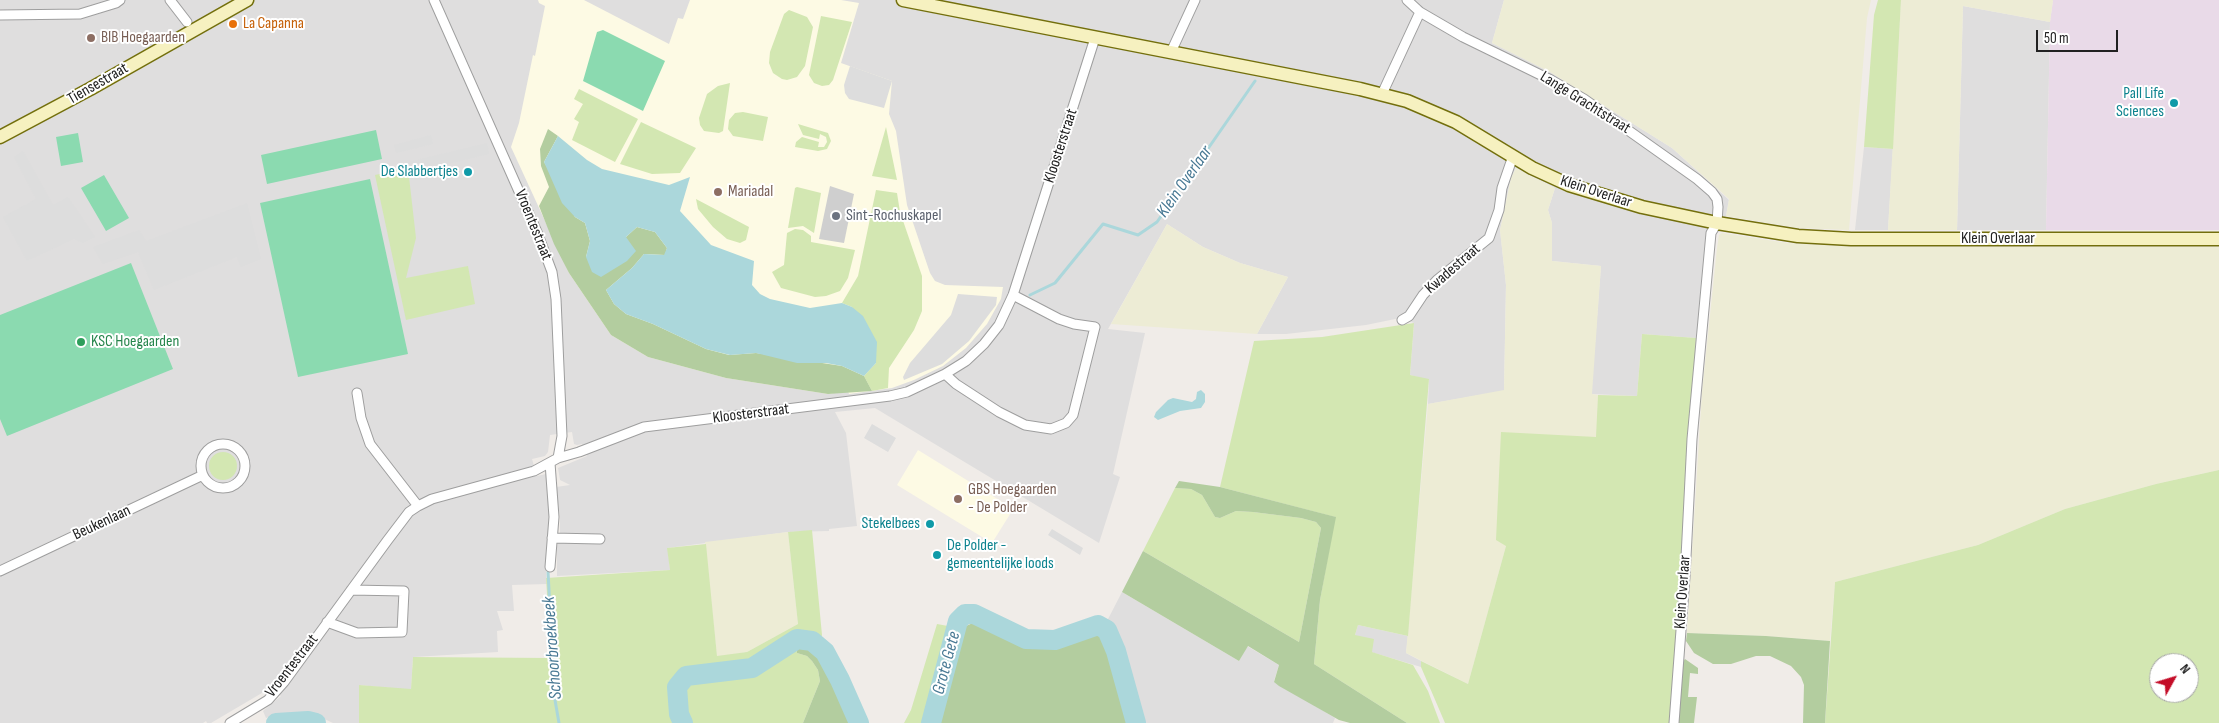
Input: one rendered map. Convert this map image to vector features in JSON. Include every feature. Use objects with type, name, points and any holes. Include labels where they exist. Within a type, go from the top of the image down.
[{"type":"main road","name":"Tiensestraat","points":[[0,137],[90,89],[247,0]]},
{"type":"main road","name":"Klein Overlaar","points":[[902,0],[1382,94],[1407,101],[1456,122],[1532,168],[1569,185],[1642,207],[1717,223],[1798,236],[1850,239],[2219,238]]},
{"type":"street","points":[[0,15],[80,14],[116,3],[120,0]]},
{"type":"street","points":[[170,0],[187,22]]},
{"type":"street","name":"Vroentestraat","points":[[434,0],[537,232],[552,272],[556,299],[562,436],[554,460],[554,517],[550,567]]},
{"type":"street","points":[[1172,52],[1195,0]]},
{"type":"street","name":"Lange Grachtstraat","points":[[1408,0],[1420,12],[1463,36],[1552,80],[1615,121],[1712,192],[1718,207],[1717,223]]},
{"type":"street","points":[[1382,94],[1420,12]]},
{"type":"street","name":"Kloosterstraat","points":[[554,460],[644,427],[890,396],[908,392],[945,374],[966,361],[984,344],[999,325],[1013,295],[1096,38]]},
{"type":"street","name":"Kwadestraat","points":[[1402,320],[1409,316],[1423,295],[1437,280],[1489,238],[1499,210],[1504,181],[1512,156]]},
{"type":"street","name":"Klein Overlaar","points":[[1674,723],[1685,577],[1692,439],[1711,233],[1717,223]]},
{"type":"street","points":[[945,374],[956,384],[1000,412],[1025,425],[1051,429],[1066,423],[1073,415],[1095,327],[1074,324],[1059,319],[1013,295]]},
{"type":"street","points":[[357,393],[361,418],[370,444],[418,506]]},
{"type":"street","points":[[215,445],[230,445],[241,453],[245,467],[243,474],[234,485],[220,488],[213,486],[203,475],[201,461],[204,454],[215,445]]},
{"type":"street","name":"Vroentestraat","points":[[230,723],[268,700],[284,682],[326,622],[409,512],[432,499],[534,471],[554,460]]},
{"type":"street","name":"Beukenlaan","points":[[0,571],[203,475]]},
{"type":"street","points":[[552,538],[600,539]]},
{"type":"street","name":"Vroentestraat","points":[[326,622],[357,633],[402,632],[404,591],[351,590]]},
{"type":"shaded area","points":[[0,0],[1504,0],[1492,43],[1550,72],[1672,148],[1729,200],[1726,216],[1720,231],[1708,239],[1696,338],[1642,334],[1637,396],[1591,394],[1601,266],[1552,261],[1552,223],[1548,210],[1555,188],[1516,168],[1511,178],[1500,230],[1506,285],[1504,391],[1428,404],[1429,380],[1410,375],[1414,323],[1400,318],[1366,325],[1286,334],[1257,334],[1288,277],[1240,263],[1203,247],[1167,224],[1108,329],[1145,333],[1113,474],[1120,477],[1099,543],[875,408],[835,412],[846,433],[857,526],[829,529],[829,531],[788,532],[668,548],[670,570],[557,576],[557,546],[560,535],[560,518],[556,487],[570,485],[560,480],[558,468],[587,456],[582,444],[574,444],[572,432],[550,435],[548,452],[545,456],[532,459],[537,476],[546,474],[551,519],[546,571],[547,584],[512,585],[514,611],[497,611],[503,630],[497,631],[498,652],[413,657],[411,690],[359,685],[359,723],[333,723],[318,716],[294,713],[266,718],[263,711],[281,696],[267,690],[211,723],[206,721],[203,723],[0,723]]},
{"type":"shaded area","name":"Mariadal","points":[[538,0],[584,0],[669,44],[678,18],[683,19],[690,0],[841,0],[859,3],[841,63],[892,81],[889,114],[896,131],[907,205],[930,273],[935,281],[945,285],[1003,287],[1001,299],[987,324],[966,348],[943,366],[892,388],[849,394],[848,391],[828,394],[726,378],[648,357],[611,335],[569,273],[511,147],[519,123],[545,6],[539,3]]},
{"type":"shaded area","points":[[2053,0],[2219,0],[2219,230],[2046,230],[2050,22]]},
{"type":"shaded area","points":[[1963,6],[2050,22],[2046,230],[1957,230]]},
{"type":"shaded area","points":[[850,66],[892,81],[884,108],[849,99],[845,93],[844,85]]},
{"type":"shaded area","points":[[431,135],[433,144],[396,153],[394,145]]},
{"type":"shaded area","points":[[487,143],[489,154],[410,173],[408,162]]},
{"type":"shaded area","points":[[1864,147],[1893,149],[1888,230],[1855,230]]},
{"type":"shaded area","points":[[23,151],[53,205],[68,197],[95,237],[83,243],[74,239],[27,261],[3,217],[36,199],[14,157]]},
{"type":"shaded area","name":"Sint-Rochuskapel","points":[[830,186],[854,194],[844,243],[819,239]]},
{"type":"shaded area","points":[[247,203],[261,259],[241,267],[237,257],[154,290],[138,252],[103,264],[93,247],[139,230],[146,241]]},
{"type":"shaded area","points":[[958,294],[997,297],[996,305],[969,341],[942,364],[904,380],[903,377],[910,363],[951,315]]},
{"type":"shaded area","points":[[872,424],[896,438],[888,452],[864,438]]},
{"type":"shaded area","name":"GBS Hoegaarden - De Polder","points":[[918,450],[1004,503],[1003,506],[1012,511],[992,543],[897,485]]},
{"type":"shaded area","points":[[1052,529],[1083,548],[1080,555],[1048,535]]},
{"type":"shaded area","points":[[1122,592],[1239,661],[1247,646],[1279,665],[1274,681],[1335,718],[1333,723],[1142,723],[1112,629],[1107,621]]},
{"type":"shaded area","points":[[1358,625],[1408,636],[1406,653],[1421,661],[1421,667],[1371,652],[1355,635]]},
{"type":"green space","points":[[1504,0],[1871,0],[1867,18],[1849,230],[1798,228],[1726,216],[1729,199],[1672,148],[1550,72],[1492,43]]},
{"type":"green space","points":[[1878,0],[1901,0],[1893,149],[1864,147],[1874,15]]},
{"type":"green space","points":[[1901,0],[2053,0],[2050,22],[1963,6],[1957,230],[1888,230]]},
{"type":"green space","points":[[789,10],[807,17],[813,27],[805,66],[797,77],[787,80],[773,73],[769,63],[770,52],[784,14]]},
{"type":"green space","points":[[821,16],[852,22],[833,80],[829,85],[822,86],[814,83],[809,75]]},
{"type":"green space","points":[[603,30],[665,61],[643,111],[583,81],[597,32]]},
{"type":"green space","points":[[730,83],[723,131],[719,133],[704,131],[700,125],[699,118],[707,94],[718,86]]},
{"type":"green space","points":[[579,89],[638,119],[615,162],[572,140],[579,122],[574,119],[583,104],[574,99]]},
{"type":"green space","points":[[743,112],[768,117],[763,141],[733,136],[728,129],[729,120],[735,113]]},
{"type":"green space","points":[[641,122],[696,148],[680,173],[652,174],[620,164]]},
{"type":"green space","points":[[798,124],[828,133],[831,141],[827,149],[818,151],[795,147],[796,142],[802,137],[819,142],[818,147],[824,147],[827,142],[826,137],[820,134],[819,139],[803,135]]},
{"type":"green space","points":[[886,127],[897,180],[872,176]]},
{"type":"green space","points":[[548,129],[558,136],[544,162],[575,217],[585,223],[590,241],[586,257],[626,237],[637,227],[655,232],[667,248],[665,255],[644,254],[632,268],[606,290],[614,304],[626,314],[653,324],[706,349],[729,355],[756,353],[842,366],[864,376],[872,391],[828,394],[726,378],[648,357],[611,335],[569,273],[554,244],[539,206],[549,187],[541,166],[540,149]]},
{"type":"green space","points":[[376,130],[382,159],[267,184],[261,155]]},
{"type":"green space","points":[[78,133],[83,162],[61,166],[56,137]]},
{"type":"green space","points":[[408,168],[416,238],[406,278],[468,266],[475,304],[406,320],[375,175]]},
{"type":"green space","points":[[1516,168],[1555,188],[1548,210],[1552,223],[1552,261],[1601,266],[1592,394],[1598,395],[1597,437],[1506,546],[1468,684],[1406,653],[1428,404],[1504,390],[1506,285],[1500,230],[1511,178]]},
{"type":"green space","points":[[104,175],[129,218],[106,231],[81,188]]},
{"type":"green space","points":[[370,179],[408,354],[298,377],[260,203]]},
{"type":"green space","points":[[795,188],[821,193],[814,233],[803,226],[788,228]]},
{"type":"green space","points":[[876,190],[897,193],[900,212],[922,276],[922,311],[914,330],[889,368],[888,388],[872,391],[864,376],[876,363],[852,307],[842,303],[858,276]]},
{"type":"green space","points":[[696,199],[749,227],[746,240],[740,243],[727,239],[713,227],[698,209]]},
{"type":"green space","points":[[1167,224],[1203,247],[1240,263],[1288,277],[1257,334],[1111,324]]},
{"type":"green space","points":[[795,229],[803,230],[811,236],[811,242],[855,250],[848,278],[840,291],[826,296],[815,297],[781,288],[772,272],[784,265],[787,233]]},
{"type":"green space","points":[[1722,233],[1787,243],[1861,247],[2219,247],[2219,470],[2156,484],[2065,509],[1978,545],[1835,582],[1830,641],[1687,633],[1702,392],[1717,248],[1719,235]]},
{"type":"green space","name":"KSC Hoegaarden","points":[[131,263],[173,369],[7,436],[0,419],[0,315]]},
{"type":"green space","points":[[1414,323],[1410,375],[1429,379],[1408,636],[1358,625],[1355,635],[1374,639],[1372,652],[1413,665],[1428,691],[1440,723],[1407,723],[1314,664],[1320,600],[1335,517],[1220,487],[1254,341],[1322,337]]},
{"type":"green space","points":[[1642,334],[1696,338],[1679,612],[1669,723],[1445,723],[1421,667],[1421,661],[1468,684],[1506,546],[1496,540],[1501,432],[1596,437],[1598,395],[1637,396]]},
{"type":"green space","points":[[223,452],[233,456],[237,466],[233,476],[223,480],[213,476],[209,466],[213,456]]},
{"type":"green space","points":[[2219,470],[2219,723],[1825,723],[1835,582],[1978,545],[2065,509],[2156,484]]},
{"type":"green space","points":[[1179,481],[1220,487],[1336,517],[1320,600],[1314,664],[1407,723],[1350,723],[1339,720],[1274,682],[1279,665],[1248,646],[1239,661],[1122,592],[1143,551],[1299,642],[1321,528],[1316,522],[1301,518],[1253,512],[1236,511],[1220,518],[1215,517],[1202,495],[1191,489],[1175,488]]},
{"type":"green space","points":[[1175,488],[1191,489],[1202,495],[1215,517],[1220,518],[1236,511],[1253,512],[1301,518],[1316,522],[1321,528],[1299,642],[1143,551]]},
{"type":"green space","points":[[812,530],[821,640],[808,634],[798,633],[757,661],[685,671],[673,681],[672,703],[677,723],[359,723],[359,685],[411,689],[413,657],[551,658],[546,578],[670,570],[667,548],[706,544],[717,656],[747,652],[798,624],[788,532]]},
{"type":"green space","points":[[788,532],[798,624],[747,652],[717,657],[705,542]]},
{"type":"green space","points":[[973,623],[1027,647],[1052,645],[1101,633],[1122,693],[1129,723],[937,723],[961,628]]},
{"type":"green space","points":[[937,624],[948,626],[924,723],[904,723],[911,710]]},
{"type":"green space","points":[[1687,633],[1830,641],[1825,723],[1803,723],[1804,685],[1801,677],[1791,666],[1770,656],[1756,656],[1731,664],[1713,664],[1694,653],[1686,641]]},
{"type":"green space","points":[[797,646],[797,653],[807,656],[818,670],[820,681],[803,723],[688,723],[683,708],[681,691],[688,680],[754,672]]},
{"type":"green space","points":[[797,646],[809,646],[820,654],[826,663],[852,723],[803,723],[820,681],[818,670],[812,661],[807,656],[797,653]]},
{"type":"green space","points":[[1685,659],[1698,668],[1698,674],[1690,673],[1688,697],[1697,697],[1694,723],[1676,723],[1683,662]]},
{"type":"water","points":[[558,136],[587,160],[602,169],[669,185],[690,177],[680,211],[711,245],[754,261],[752,285],[760,294],[770,299],[810,308],[842,303],[852,307],[863,316],[877,342],[876,363],[864,376],[842,366],[826,363],[797,363],[756,353],[730,355],[706,349],[653,324],[626,314],[614,304],[606,290],[632,268],[644,254],[664,255],[667,248],[655,232],[637,227],[626,237],[636,251],[627,261],[601,277],[592,272],[586,257],[590,241],[585,223],[575,217],[562,203],[544,162]]},
{"type":"water","points":[[1201,390],[1205,394],[1205,402],[1201,408],[1180,411],[1158,420],[1154,417],[1156,412],[1168,400],[1173,398],[1192,402],[1196,399],[1197,392]]},
{"type":"waterway","name":"Klein Overlaar","points":[[1030,295],[1055,283],[1103,224],[1138,235],[1157,222],[1255,81]]},
{"type":"waterway","name":"Schoorbroekbeek","points":[[548,572],[555,700],[559,723]]},
{"type":"waterway","name":"Grote Gete","points":[[931,723],[958,621],[965,614],[974,614],[1026,639],[1055,640],[1098,625],[1107,630],[1116,651],[1136,723]]},
{"type":"waterway","name":"Grote Gete","points":[[683,723],[679,714],[677,687],[686,676],[752,668],[797,639],[812,641],[825,652],[859,723]]},
{"type":"waterway","name":"Grote Gete","points":[[276,723],[308,721],[316,723]]},
{"type":"place","name":"La Capanna","points":[[233,24]]},
{"type":"place","name":"BIB Hoegaarden","points":[[91,38]]},
{"type":"place","name":"Pall Life Sciences","points":[[2174,103]]},
{"type":"place","name":"De Slabbertjes","points":[[468,172]]},
{"type":"place","name":"Mariadal","points":[[718,192]]},
{"type":"place","name":"Sint-Rochuskapel","points":[[836,216]]},
{"type":"place","name":"KSC Hoegaarden","points":[[81,342]]},
{"type":"place","name":"GBS Hoegaarden - De Polder","points":[[958,499]]},
{"type":"place","name":"Stekelbees","points":[[930,524]]},
{"type":"place","name":"De Polder - gemeentelijke loods","points":[[937,555]]}]
